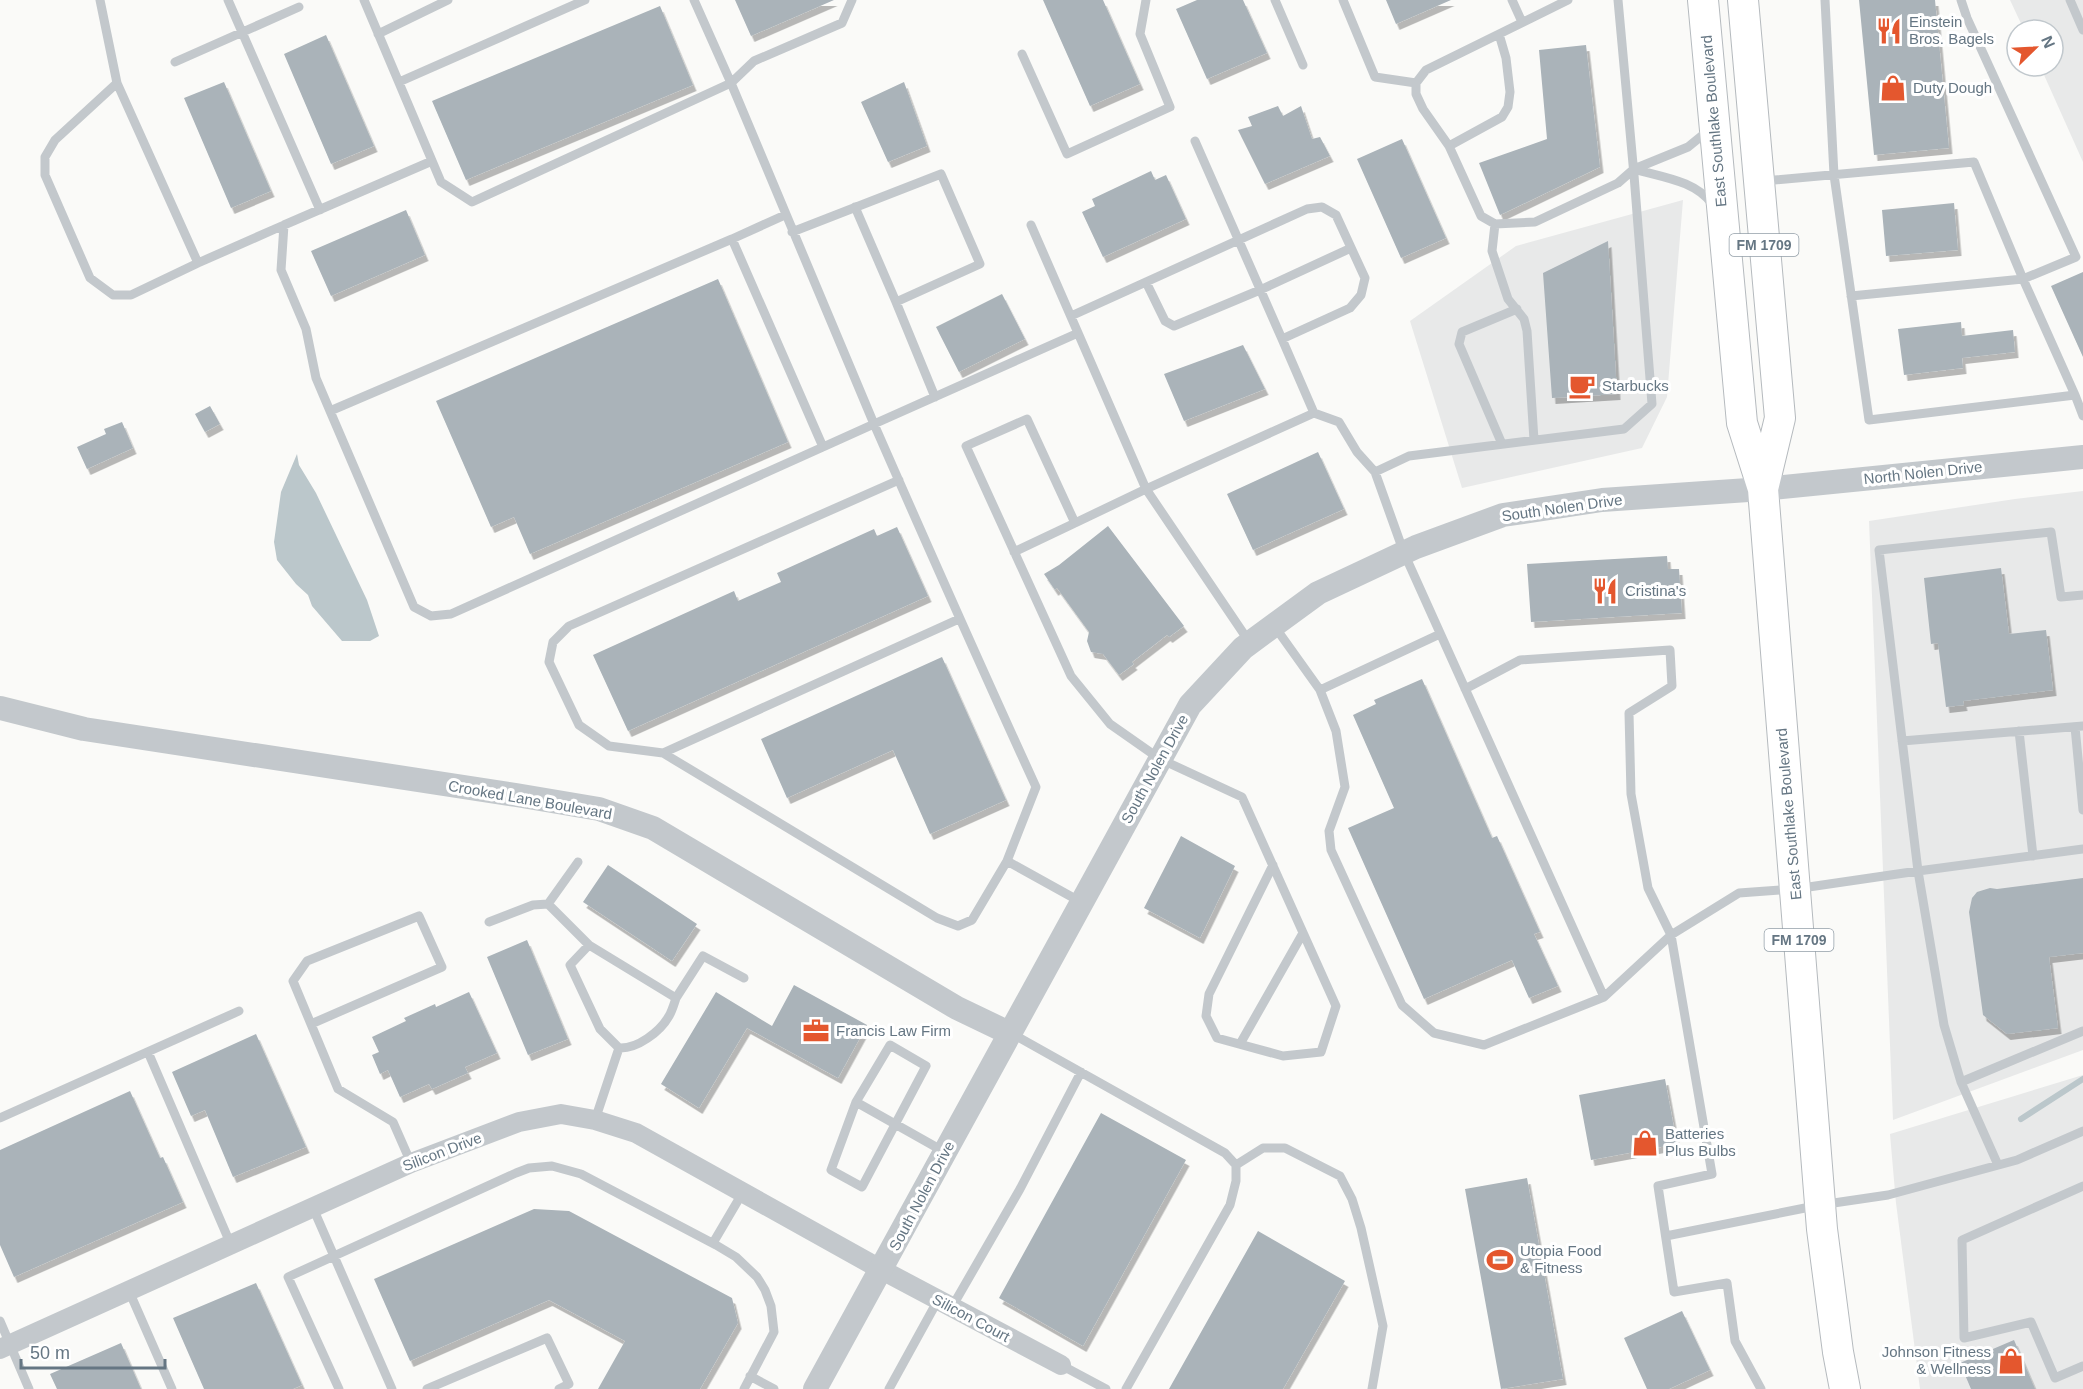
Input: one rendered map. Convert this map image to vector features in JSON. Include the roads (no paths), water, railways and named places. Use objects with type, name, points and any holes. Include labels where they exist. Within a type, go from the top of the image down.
[{"type":"main road","name":"East Southlake Boulevard","points":[[1702,0],[1742,423],[1763,489],[1820,1205],[1838,1352],[1845,1389]]},
{"type":"main road","name":"East Southlake Boulevard","points":[[1743,0],[1780,418],[1763,489]]},
{"type":"street","name":"North Nolen Drive","points":[[1763,489],[2083,457]]},
{"type":"street","name":"South Nolen Drive","points":[[815,1389],[1190,705],[1250,643],[1317,593],[1404,553],[1503,515],[1602,500],[1763,489]]},
{"type":"street","name":"Crooked Lane Boulevard","points":[[0,708],[84,729],[599,809],[652,828],[946,1003],[1009,1032]]},
{"type":"street","name":"Silicon Drive","points":[[5,1347],[411,1163],[519,1122],[561,1114],[595,1120],[636,1133],[882,1270]]},
{"type":"street","name":"Silicon Court","points":[[882,1270],[1060,1365]]},
{"type":"lane","points":[[100,0],[117,83],[198,263]]},
{"type":"lane","points":[[228,0],[320,210]]},
{"type":"lane","points":[[364,0],[441,182],[472,202],[731,83],[754,61],[842,23],[852,0]]},
{"type":"lane","points":[[378,34],[448,0]]},
{"type":"lane","points":[[399,82],[585,0]]},
{"type":"lane","points":[[694,0],[959,620],[1036,787],[1007,861],[972,920],[958,926],[937,918],[663,753],[609,746],[579,725],[549,662],[553,642],[569,626],[899,480]]},
{"type":"lane","points":[[1022,54],[1067,154],[1170,107],[1140,34],[1146,0]]},
{"type":"lane","points":[[1275,0],[1303,65]]},
{"type":"lane","points":[[1343,0],[1375,77],[1416,83]]},
{"type":"lane","points":[[1512,0],[1522,22]]},
{"type":"lane","points":[[1568,0],[1426,70],[1416,83],[1416,94],[1423,109],[1449,146],[1481,216],[1494,224],[1513,225],[1535,222],[1618,183],[1634,170],[1688,147],[1704,134],[1714,120]]},
{"type":"lane","points":[[1375,472],[1409,456],[1624,429],[1652,404],[1618,0]]},
{"type":"lane","points":[[1825,0],[1834,175],[1869,420],[2075,395]]},
{"type":"lane","points":[[1851,296],[2024,279],[2076,257],[1966,18],[1961,0]]},
{"type":"lane","points":[[2070,0],[2083,30]]},
{"type":"lane","points":[[175,63],[299,7]]},
{"type":"lane","points":[[1449,146],[1502,117],[1508,107],[1510,92],[1506,58],[1499,34]]},
{"type":"lane","points":[[117,83],[55,140],[45,157],[45,175],[90,278],[113,295],[131,295],[198,263],[432,161]]},
{"type":"lane","points":[[1195,141],[1314,413],[1339,423],[1357,452],[1375,472],[1404,553],[1604,997]]},
{"type":"lane","points":[[1759,181],[1974,162],[2083,416]]},
{"type":"lane","points":[[1634,170],[1693,187],[1706,195],[1723,218]]},
{"type":"lane","points":[[792,232],[941,174],[980,264],[896,302]]},
{"type":"lane","points":[[855,207],[935,397]]},
{"type":"lane","points":[[1071,316],[1307,209],[1322,207],[1336,215],[1365,278],[1361,295],[1350,308],[1282,339]]},
{"type":"lane","points":[[330,411],[785,215]]},
{"type":"lane","points":[[1494,224],[1492,251],[1508,299],[1524,319],[1527,332],[1534,440]]},
{"type":"lane","points":[[284,225],[280,270],[306,329],[316,378],[414,607],[431,616],[451,614],[1078,333]]},
{"type":"lane","points":[[1031,225],[1146,489],[1250,643]]},
{"type":"lane","points":[[732,239],[823,447]]},
{"type":"lane","points":[[1146,282],[1165,321],[1174,326],[1351,248]]},
{"type":"lane","points":[[1503,444],[1460,344],[1462,332],[1517,309]]},
{"type":"lane","points":[[1014,552],[1314,413]]},
{"type":"lane","points":[[1075,523],[1027,419],[966,446],[1071,676],[1110,724],[1160,759],[1242,797],[1273,865],[1304,933],[1336,1006],[1321,1052],[1283,1056],[1217,1038],[1206,1016],[1209,994],[1273,865]]},
{"type":"lane","points":[[1998,1165],[1961,1082],[1944,1025],[1918,871],[1879,550],[2051,532],[2061,597],[2083,595]]},
{"type":"lane","points":[[663,753],[959,620]]},
{"type":"lane","points":[[1274,625],[1320,690],[1336,730],[1345,787],[1329,831],[1331,850],[1402,1005],[1434,1033],[1484,1045],[1604,997],[1671,935],[1739,893],[1795,889],[2083,849]]},
{"type":"lane","points":[[1320,690],[1440,634]]},
{"type":"lane","points":[[1465,689],[1520,660],[1670,651],[1672,686],[1629,713],[1631,794],[1648,888],[1671,935],[1712,1174],[1658,1186],[1674,1292],[1728,1283],[1735,1341],[1761,1389]]},
{"type":"lane","points":[[1902,741],[2079,727],[2083,810]]},
{"type":"lane","points":[[2019,731],[2033,856]]},
{"type":"lane","points":[[1007,861],[1081,903]]},
{"type":"lane","points":[[548,904],[578,862]]},
{"type":"lane","points":[[489,922],[533,905],[548,904],[589,945],[676,998]]},
{"type":"lane","points":[[311,1024],[442,967],[419,916],[307,961],[293,981],[338,1089],[393,1122],[411,1163]]},
{"type":"lane","points":[[1240,1044],[1304,933]]},
{"type":"lane","points":[[589,945],[570,965],[600,1029],[619,1048],[630,1048],[654,1033],[669,1017],[676,998],[703,956],[744,978]]},
{"type":"lane","points":[[0,1118],[239,1011]]},
{"type":"lane","points":[[1961,1082],[2083,1031]]},
{"type":"lane","points":[[1009,1032],[1225,1153],[1236,1165],[1236,1181],[1230,1205],[1126,1389]]},
{"type":"lane","points":[[890,1046],[926,1066],[862,1187],[831,1170],[856,1101],[890,1046]]},
{"type":"lane","points":[[595,1120],[619,1048]]},
{"type":"lane","points":[[148,1052],[231,1245]]},
{"type":"lane","points":[[889,1389],[1020,1190],[1081,1072]]},
{"type":"lane","points":[[856,1101],[945,1152]]},
{"type":"lane","points":[[1666,1236],[1820,1205],[1888,1195],[2033,1154],[2083,1131]]},
{"type":"lane","points":[[1236,1165],[1263,1148],[1284,1148],[1340,1176],[1352,1198],[1361,1228],[1383,1326],[1372,1389]]},
{"type":"lane","points":[[339,1389],[288,1277],[333,1254],[516,1173],[529,1168],[552,1166],[581,1174],[712,1243],[736,1257],[757,1277],[771,1306],[774,1332],[744,1389]]},
{"type":"lane","points":[[2083,1186],[1962,1240],[1964,1338],[2031,1322],[2055,1378],[2083,1366]]},
{"type":"lane","points":[[712,1243],[743,1192]]},
{"type":"lane","points":[[313,1208],[392,1389]]},
{"type":"lane","points":[[129,1291],[172,1389]]},
{"type":"lane","points":[[0,1321],[5,1347],[28,1389]]},
{"type":"lane","points":[[428,1389],[547,1338],[569,1384],[559,1389]]},
{"type":"lane","points":[[1060,1365],[1106,1389]]},
{"type":"lane","points":[[750,1376],[774,1389]]},
{"type":"waterway","points":[[2021,1119],[2083,1079]]},
{"type":"place","name":"Einstein Bros. Bagels","points":[[1889,31]]},
{"type":"place","name":"Duty Dough","points":[[1893,88]]},
{"type":"place","name":"Starbucks","points":[[1582,386]]},
{"type":"place","name":"Cristina's","points":[[1605,591]]},
{"type":"place","name":"Francis Law Firm","points":[[816,1031]]},
{"type":"place","name":"Batteries Plus Bulbs","points":[[1645,1143]]},
{"type":"place","name":"Utopia Food & Fitness","points":[[1500,1260]]},
{"type":"place","name":"Johnson Fitness & Wellness","points":[[2011,1361]]}]
